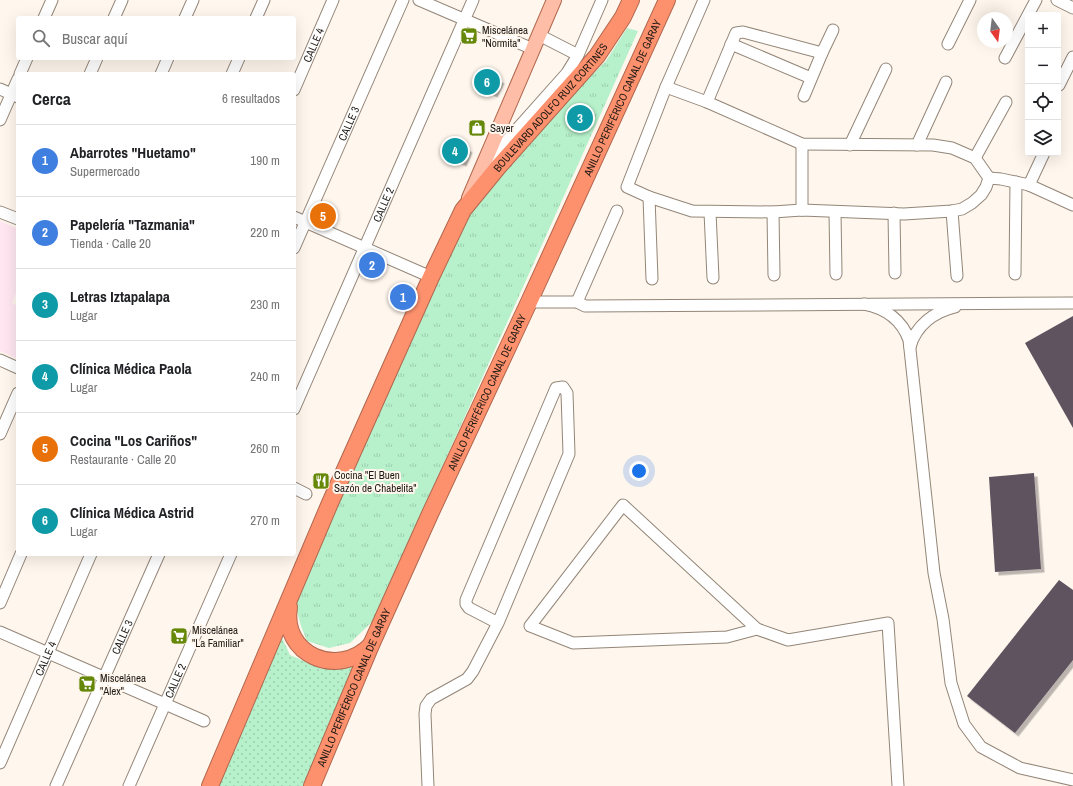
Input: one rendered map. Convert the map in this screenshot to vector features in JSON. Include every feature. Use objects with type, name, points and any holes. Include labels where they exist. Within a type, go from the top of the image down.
[{"type":"highway","name":"BOULEVARD ADOLFO RUIZ CORTINES","points":[[463,210],[499,166],[597,56],[623,17],[631,0]]},
{"type":"highway","name":"ANILLO PERIFÉRICO CANAL DE GARAY","points":[[312,786],[371,645],[430,514],[667,0]]},
{"type":"highway","points":[[210,786],[292,596],[330,503],[431,277],[463,210]]},
{"type":"highway","points":[[292,596],[288,612],[290,629],[298,644],[310,655],[326,660],[343,661],[358,656],[371,645]]},
{"type":"main road","points":[[463,210],[554,0]]},
{"type":"street","points":[[45,16],[52,0]]},
{"type":"street","points":[[115,16],[122,0]]},
{"type":"street","points":[[186,16],[193,0]]},
{"type":"street","points":[[257,16],[264,0]]},
{"type":"street","name":"CALLE 4","points":[[296,85],[333,0]]},
{"type":"street","name":"CALLE 3","points":[[296,243],[403,0]]},
{"type":"street","points":[[419,0],[533,49]]},
{"type":"street","name":"CALLE 2","points":[[296,404],[473,0]]},
{"type":"street","points":[[482,168],[567,73],[578,55],[602,0]]},
{"type":"street","points":[[704,0],[666,88],[627,187],[649,197],[692,211],[772,212],[802,210],[894,213],[952,211],[962,209],[982,195],[989,178]]},
{"type":"street","points":[[948,44],[970,0]]},
{"type":"street","points":[[1005,58],[1036,0]]},
{"type":"street","points":[[1057,0],[1073,8]]},
{"type":"street","points":[[804,96],[833,30]]},
{"type":"street","points":[[707,102],[736,33],[743,32],[822,53]]},
{"type":"street","points":[[539,35],[578,55]]},
{"type":"street","points":[[731,44],[811,78]]},
{"type":"street","points":[[1060,84],[1073,57]]},
{"type":"street","points":[[21,72],[26,60]]},
{"type":"street","points":[[91,72],[96,60]]},
{"type":"street","points":[[162,72],[167,60]]},
{"type":"street","points":[[233,72],[238,60]]},
{"type":"street","points":[[850,145],[886,69]]},
{"type":"street","points":[[917,145],[946,82]]},
{"type":"street","points":[[666,88],[707,102],[802,144],[933,145],[952,148],[975,158],[989,178]]},
{"type":"street","points":[[0,89],[15,95],[0,120]]},
{"type":"street","points":[[975,158],[1006,102]]},
{"type":"street","points":[[802,144],[802,210]]},
{"type":"street","points":[[1029,185],[1043,156]]},
{"type":"street","points":[[989,178],[1029,185],[1073,205]]},
{"type":"street","points":[[1015,274],[1016,182]]},
{"type":"street","points":[[649,197],[652,279]]},
{"type":"street","points":[[577,302],[617,211]]},
{"type":"street","points":[[952,211],[957,276]]},
{"type":"street","points":[[0,212],[16,219]]},
{"type":"street","points":[[710,212],[713,278]]},
{"type":"street","points":[[772,212],[774,275]]},
{"type":"street","points":[[835,212],[836,274]]},
{"type":"street","points":[[894,213],[895,273]]},
{"type":"street","points":[[296,218],[431,277]]},
{"type":"street","points":[[529,302],[577,302],[585,306],[1073,303]]},
{"type":"street","points":[[864,304],[880,309],[896,319],[907,334],[910,347],[934,573],[943,619],[951,683],[964,724],[981,747],[1020,768],[1073,780]]},
{"type":"street","points":[[910,347],[917,332],[930,318],[948,309],[971,304]]},
{"type":"street","points":[[0,360],[16,367]]},
{"type":"street","points":[[428,786],[426,706],[431,699],[467,679],[473,671],[498,623],[569,454],[567,393],[563,387],[556,388],[466,600],[466,604],[469,608],[498,623]]},
{"type":"street","points":[[0,434],[16,398]]},
{"type":"street","points":[[296,489],[306,494]]},
{"type":"street","points":[[757,629],[727,637],[573,643],[530,626],[623,505],[757,629],[788,640],[888,623],[898,786]]},
{"type":"street","points":[[0,603],[20,556]]},
{"type":"street","name":"CALLE 4","points":[[0,763],[90,556]]},
{"type":"street","name":"CALLE 3","points":[[56,786],[158,556]]},
{"type":"street","name":"CALLE 2","points":[[129,786],[230,556]]},
{"type":"street","points":[[0,632],[204,721]]},
{"type":"shaded area","points":[[0,221],[16,228],[16,293],[12,303],[16,305],[16,358],[0,351]]},
{"type":"green space","points":[[627,28],[638,31],[373,621],[350,643],[329,648],[307,641],[294,600],[461,204],[606,61]]},
{"type":"green space","points":[[278,629],[290,655],[322,669],[347,666],[359,657],[304,786],[212,786]]},
{"type":"building","points":[[480,70],[501,80],[494,94],[473,84]]},
{"type":"building","points":[[448,139],[469,149],[463,163],[441,154]]},
{"type":"building","points":[[1073,316],[1073,428],[1025,343]]},
{"type":"building","points":[[1034,473],[1041,569],[995,572],[989,477]]},
{"type":"building","points":[[1059,580],[1073,590],[1073,660],[1015,733],[967,696]]},
{"type":"place","name":"Miscelánea \"Normita\"","points":[[469,36]]},
{"type":"place","name":"Clínica Médica Astrid","points":[[487,82]]},
{"type":"place","name":"Letras Iztapalapa","points":[[580,118]]},
{"type":"place","name":"Sayer","points":[[477,128]]},
{"type":"place","name":"Clínica Médica Paola","points":[[455,151]]},
{"type":"place","name":"Cocina \"Los Cariños\"","points":[[323,216]]},
{"type":"place","name":"Papelería \"Tazmania\"","points":[[372,265]]},
{"type":"place","name":"Abarrotes \"Huetamo\"","points":[[403,297]]},
{"type":"place","name":"Cocina \"El Buen Sazón de Chabelita\"","points":[[321,481]]},
{"type":"place","name":"Miscelánea \"La Familiar\"","points":[[179,636]]},
{"type":"place","name":"Miscelánea \"Alex\"","points":[[87,684]]}]
